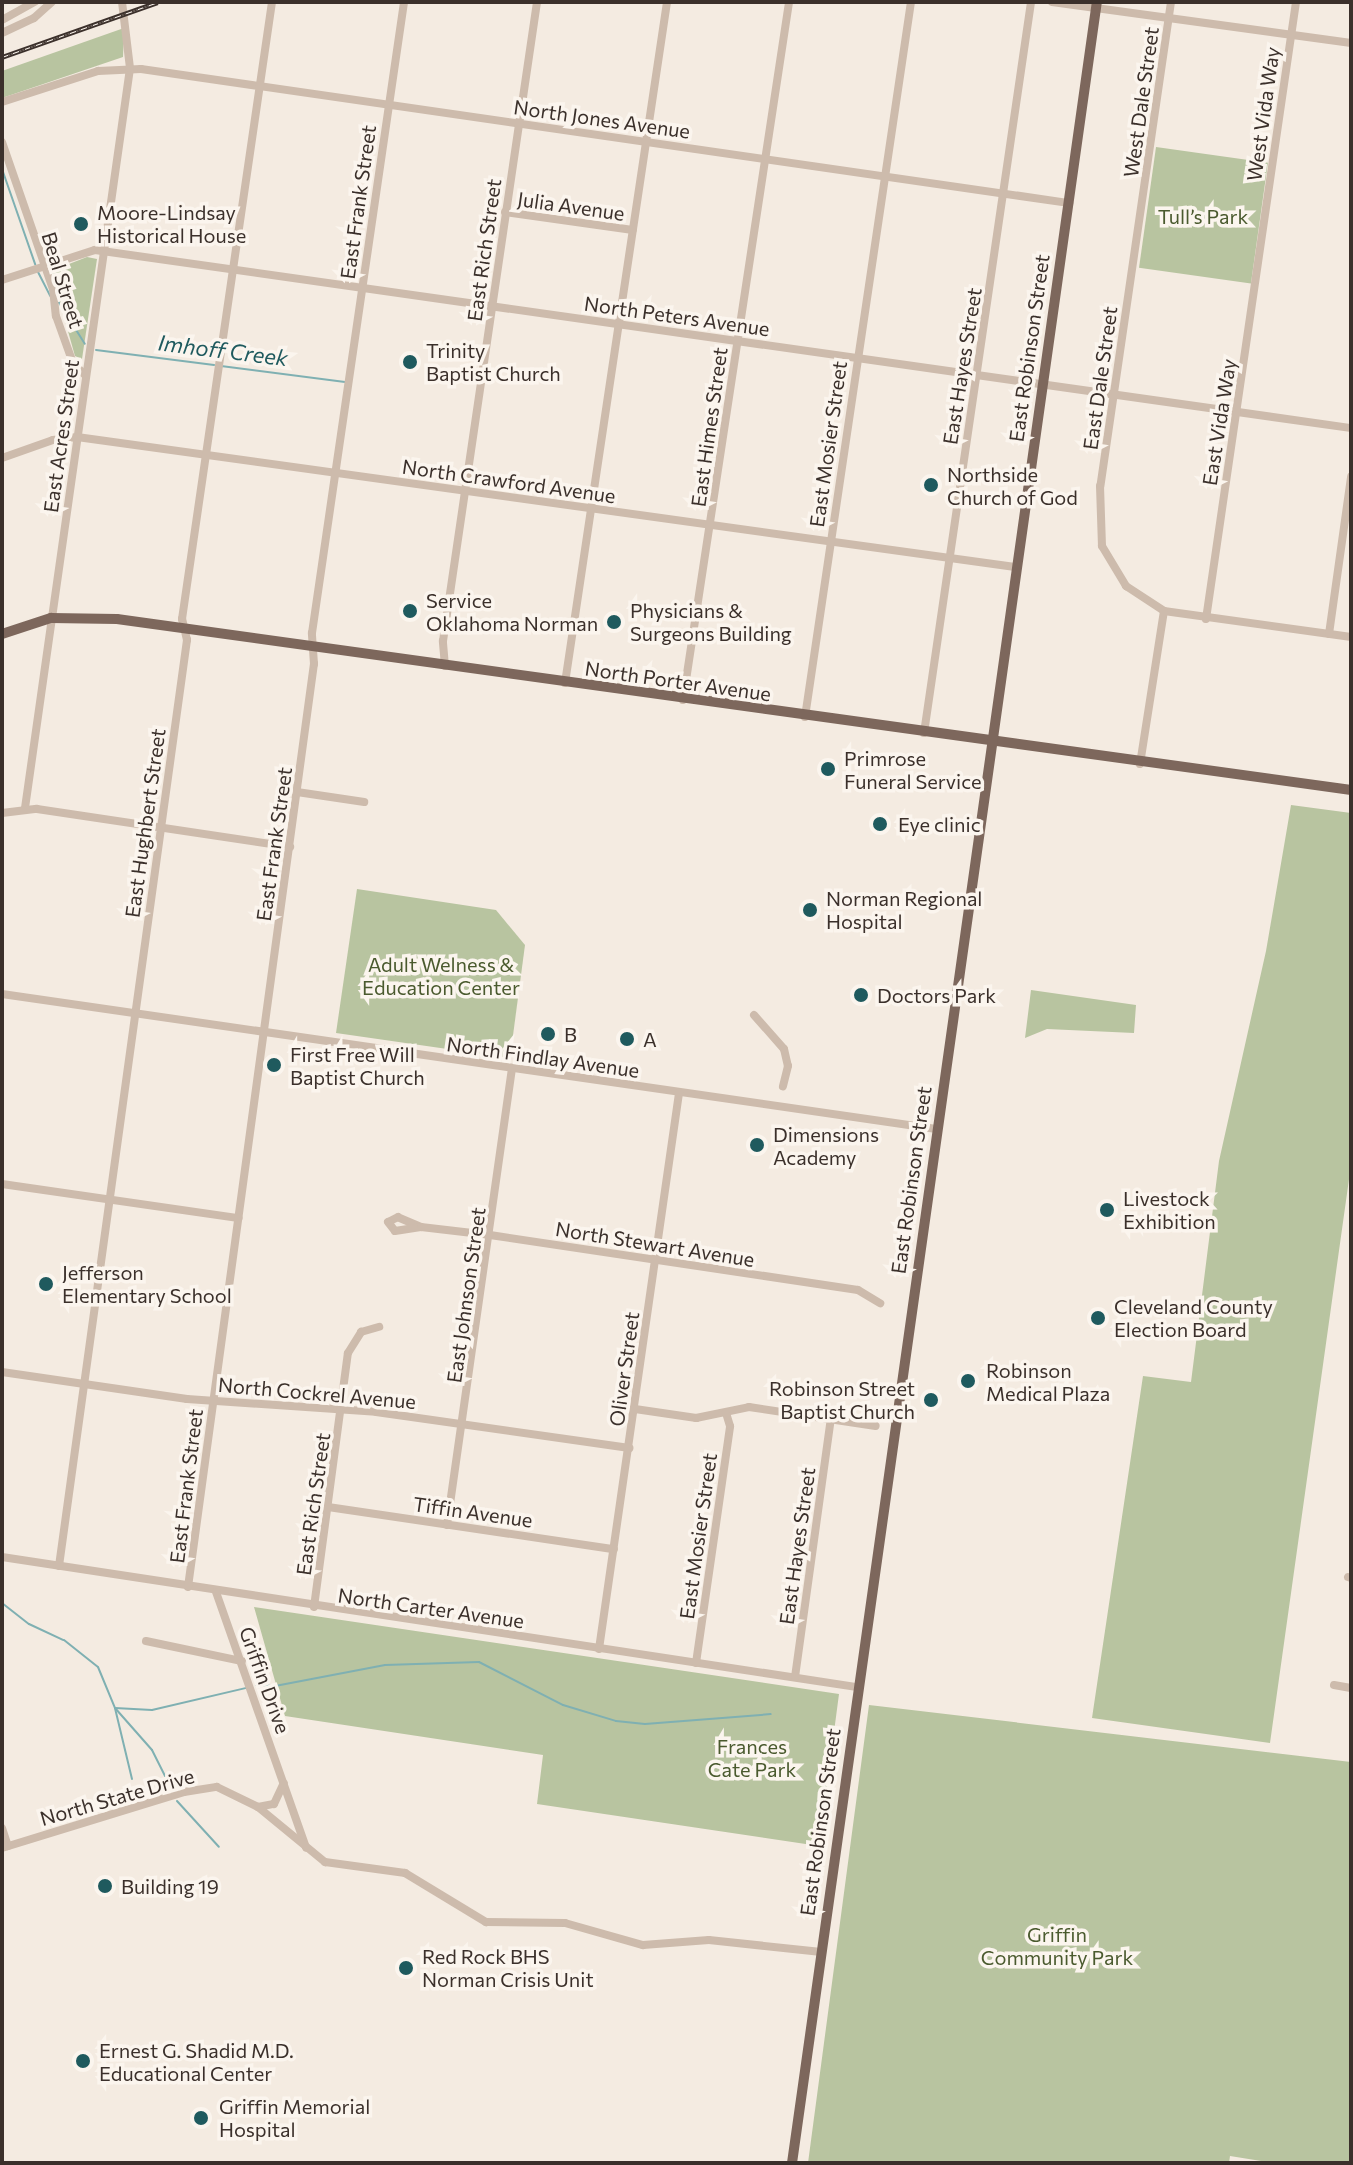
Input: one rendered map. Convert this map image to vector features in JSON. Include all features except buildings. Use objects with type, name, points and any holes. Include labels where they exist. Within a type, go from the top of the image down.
[{"type":"main road","name":"East Robinson Street","points":[[792,2163],[1015,567],[1097,5]]},
{"type":"main road","name":"North Porter Avenue","points":[[2,634],[51,618],[104,618],[990,744],[1351,790]]},
{"type":"street","points":[[2,20],[35,2]]},
{"type":"street","points":[[2,33],[34,18],[52,2]]},
{"type":"street","name":"East Acres Street","points":[[25,808],[130,68],[122,2]]},
{"type":"street","name":"East Hughbert Street","points":[[59,1566],[160,826],[206,455],[272,2]]},
{"type":"street","name":"East Frank Street","points":[[188,1587],[290,847],[335,474],[404,2]]},
{"type":"street","name":"East Rich Street","points":[[445,666],[443,641],[537,2]]},
{"type":"street","points":[[565,683],[667,2]]},
{"type":"street","name":"East Himes Street","points":[[683,700],[789,2]]},
{"type":"street","name":"East Mosier Street","points":[[805,717],[911,2]]},
{"type":"street","name":"East Hayes Street","points":[[924,734],[1031,2]]},
{"type":"street","points":[[1052,2],[1097,5],[1169,19],[1351,43]]},
{"type":"street","name":"West Dale Street","points":[[1142,206],[1171,2]]},
{"type":"street","name":"West Vida Way","points":[[1263,230],[1296,2]]},
{"type":"street","name":"North Jones Avenue","points":[[2,102],[98,71],[130,68],[1069,203]]},
{"type":"street","name":"Beal Street","points":[[2,142],[38,268],[53,289],[54,307],[73,363],[86,376]]},
{"type":"street","name":"East Dale Street","points":[[1142,206],[1099,494],[1099,536],[1126,586],[1164,611]]},
{"type":"street","name":"Julia Avenue","points":[[505,212],[633,230]]},
{"type":"street","name":"East Vida Way","points":[[1206,619],[1263,230]]},
{"type":"street","name":"North Peters Avenue","points":[[2,280],[87,251],[104,251],[1351,428]]},
{"type":"street","name":"North Crawford Avenue","points":[[2,458],[53,440],[77,437],[1015,567]]},
{"type":"street","points":[[1329,634],[1351,477]]},
{"type":"street","points":[[1140,764],[1164,611],[1351,637]]},
{"type":"street","points":[[297,792],[364,802]]},
{"type":"street","points":[[2,813],[25,808],[290,847]]},
{"type":"street","name":"North Findlay Avenue","points":[[2,994],[936,1129]]},
{"type":"street","points":[[754,1015],[784,1049],[788,1066],[783,1086]]},
{"type":"street","name":"East Johnson Street","points":[[447,1525],[465,1424],[512,1069]]},
{"type":"street","name":"Oliver Street","points":[[599,1649],[679,1093]]},
{"type":"street","points":[[2,1184],[239,1218]]},
{"type":"street","name":"North Stewart Avenue","points":[[421,1227],[858,1290],[880,1303]]},
{"type":"street","name":"East Rich Street","points":[[314,1607],[349,1348],[361,1332],[379,1327]]},
{"type":"street","name":"North Cockrel Avenue","points":[[2,1372],[213,1400],[465,1424],[629,1448]]},
{"type":"street","points":[[635,1409],[696,1418],[749,1407],[876,1426]]},
{"type":"street","name":"East Mosier Street","points":[[696,1663],[730,1426],[726,1413]]},
{"type":"street","name":"East Hayes Street","points":[[795,1677],[831,1419]]},
{"type":"street","name":"Tiffin Avenue","points":[[328,1507],[614,1549]]},
{"type":"street","name":"North Carter Avenue","points":[[2,1557],[314,1607],[857,1687]]},
{"type":"street","name":"Griffin Drive","points":[[216,1592],[307,1850]]},
{"type":"street","points":[[146,1641],[242,1661]]},
{"type":"street","points":[[1334,1685],[1351,1688]]},
{"type":"street","points":[[258,1807],[274,1804],[284,1778]]},
{"type":"street","name":"North State Drive","points":[[5,1847],[203,1787],[223,1788],[258,1807],[307,1850],[332,1865],[405,1873],[465,1913],[496,1925],[565,1923],[643,1945],[709,1940],[821,1952]]},
{"type":"street","points":[[2,1828],[5,1847]]},
{"type":"green space","points":[[124,28],[123,57],[2,98],[2,71]]},
{"type":"green space","name":"Tull’s Park","points":[[1156,147],[1268,163],[1251,284],[1139,268]]},
{"type":"green space","points":[[87,257],[97,259],[82,359],[75,356],[51,271]]},
{"type":"green space","points":[[1291,805],[1351,813],[1351,1165],[1270,1743],[1092,1718],[1143,1376],[1191,1382],[1219,1161],[1266,951]]},
{"type":"green space","name":"Adult Welness & Education Center","points":[[357,889],[496,910],[525,945],[510,1058],[336,1033]]},
{"type":"green space","points":[[1031,990],[1136,1005],[1134,1033],[1047,1029],[1025,1038]]},
{"type":"green space","name":"Frances Cate Park","points":[[254,1607],[839,1694],[819,1846],[537,1804],[543,1755],[285,1716]]},
{"type":"green space","name":"Griffin Community Park","points":[[869,1705],[1351,1762],[1351,2163],[1273,2163],[1230,2156],[1229,2163],[808,2163]]},
{"type":"waterway","name":"Imhoff Creek","points":[[2,169],[35,264]]},
{"type":"waterway","name":"Imhoff Creek","points":[[37,270],[50,296]]},
{"type":"waterway","name":"Imhoff Creek","points":[[56,298],[85,344]]},
{"type":"waterway","name":"Imhoff Creek","points":[[96,350],[214,365]]},
{"type":"waterway","name":"Imhoff Creek","points":[[221,366],[345,382]]},
{"type":"waterway","points":[[2,1603],[29,1624],[64,1640],[98,1667],[115,1708],[152,1750],[171,1788]]},
{"type":"waterway","points":[[256,1685],[275,1686],[385,1665],[479,1662],[563,1705],[616,1721],[645,1724],[771,1714]]},
{"type":"waterway","points":[[132,1779],[115,1708],[152,1710],[246,1688]]},
{"type":"waterway","points":[[177,1801],[219,1847]]},
{"type":"railway","points":[[2,57],[158,2]]},
{"type":"place","name":"Moore-Lindsay Historical House","points":[[81,224]]},
{"type":"place","name":"Trinity Baptist Church","points":[[410,362]]},
{"type":"place","name":"Northside Church of God","points":[[931,485]]},
{"type":"place","name":"Service Oklahoma Norman","points":[[410,611]]},
{"type":"place","name":"Physicians & Surgeons Building","points":[[614,622]]},
{"type":"place","name":"Primrose Funeral Service","points":[[828,769]]},
{"type":"place","name":"Eye clinic","points":[[880,824]]},
{"type":"place","name":"Norman Regional Hospital","points":[[810,910]]},
{"type":"place","name":"Doctors Park","points":[[861,995]]},
{"type":"place","name":"B","points":[[548,1034]]},
{"type":"place","name":"A","points":[[627,1039]]},
{"type":"place","name":"First Free Will Baptist Church","points":[[274,1065]]},
{"type":"place","name":"Dimensions Academy","points":[[757,1145]]},
{"type":"place","name":"Livestock Exhibition","points":[[1107,1210]]},
{"type":"place","name":"Jefferson Elementary School","points":[[46,1284]]},
{"type":"place","name":"Cleveland County Election Board","points":[[1098,1318]]},
{"type":"place","name":"Robinson Medical Plaza","points":[[968,1381]]},
{"type":"place","name":"Robinson Street Baptist Church","points":[[931,1400]]},
{"type":"place","name":"Building 19","points":[[105,1886]]},
{"type":"place","name":"Red Rock BHS Norman Crisis Unit","points":[[406,1968]]},
{"type":"place","name":"Ernest G. Shadid M.D. Educational Center","points":[[83,2061]]},
{"type":"place","name":"Griffin Memorial Hospital","points":[[201,2118]]}]
